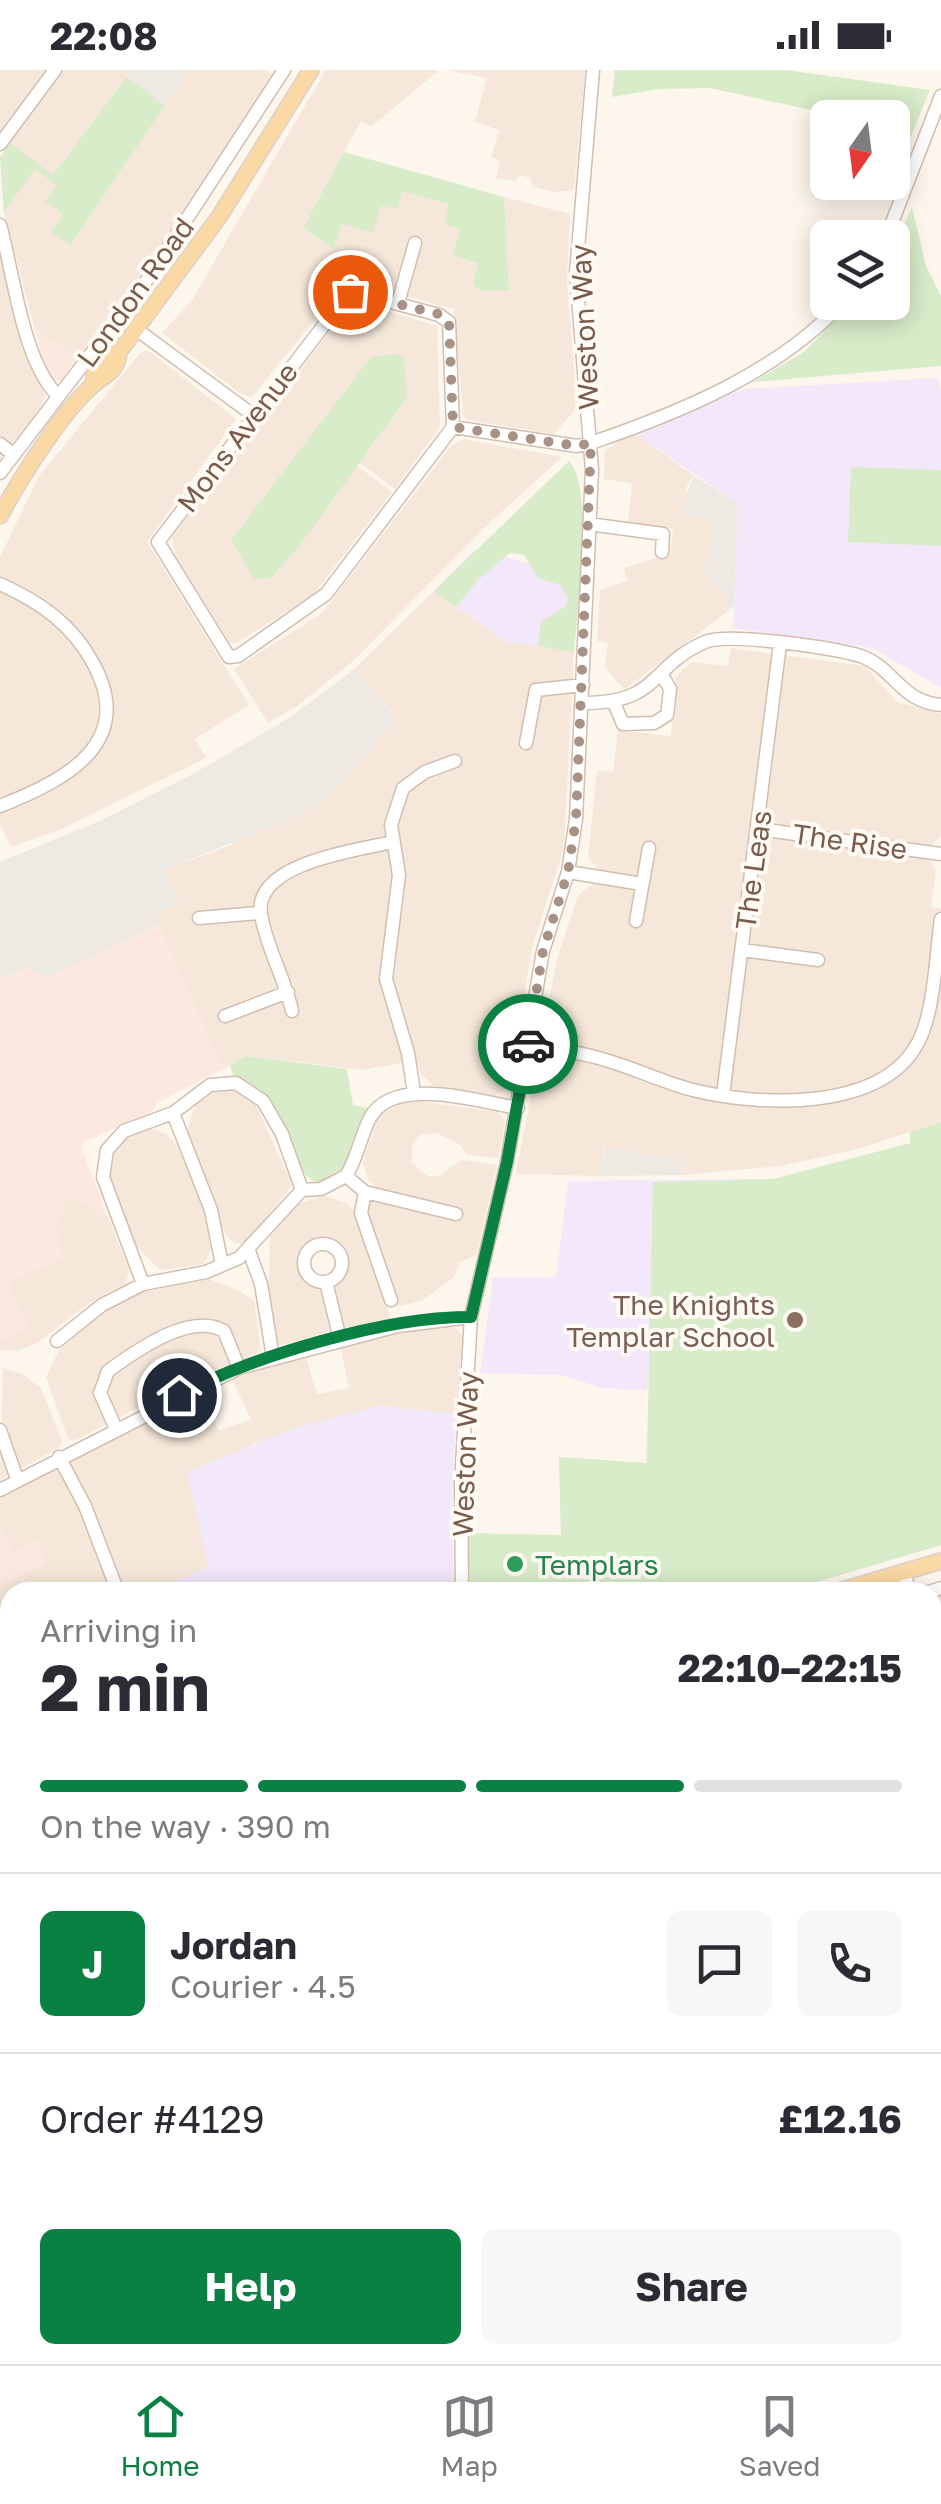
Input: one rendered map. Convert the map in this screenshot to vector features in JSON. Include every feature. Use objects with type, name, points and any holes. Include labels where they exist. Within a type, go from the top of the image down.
[{"type":"main road","name":"London Road","points":[[0,516],[92,385],[106,379],[119,362],[119,352],[244,174],[310,70]]},
{"type":"main road","points":[[872,1582],[941,1561]]},
{"type":"street","points":[[0,144],[55,70]]},
{"type":"street","name":"London Road","points":[[0,472],[143,286],[284,70]]},
{"type":"street","name":"Weston Way","points":[[462,1582],[461,1482],[471,1317],[518,1108],[543,951],[568,872],[576,819],[591,443],[576,273],[593,70]]},
{"type":"street","points":[[893,220],[941,96]]},
{"type":"street","points":[[226,163],[244,174]]},
{"type":"street","points":[[0,225],[33,352],[58,396]]},
{"type":"street","points":[[415,243],[398,303],[449,322],[453,427],[577,446],[591,443],[738,382],[815,333],[827,320]]},
{"type":"street","name":"Mons Avenue","points":[[398,303],[356,292],[345,295],[158,542],[229,656],[238,656],[326,594],[453,427]]},
{"type":"street","points":[[136,329],[253,415]]},
{"type":"street","points":[[41,418],[58,429]]},
{"type":"street","points":[[0,444],[13,454]]},
{"type":"street","points":[[589,524],[663,534],[662,552]]},
{"type":"street","points":[[0,584],[48,609],[74,634],[103,684],[110,713],[99,739],[76,764],[37,790],[0,806]]},
{"type":"street","points":[[583,703],[614,703],[638,694],[708,640],[834,650],[874,660],[904,693],[941,705]]},
{"type":"street","name":"The Leas","points":[[723,1095],[780,644]]},
{"type":"street","points":[[614,703],[623,724],[659,722],[667,715],[670,696],[662,676]]},
{"type":"street","points":[[526,744],[536,690],[584,685]]},
{"type":"street","points":[[414,1093],[408,1053],[386,978],[399,875],[393,811],[403,788],[425,772],[455,761]]},
{"type":"street","name":"The Rise","points":[[759,829],[941,854]]},
{"type":"street","points":[[292,1011],[260,914],[268,886],[286,871],[393,842]]},
{"type":"street","points":[[636,920],[649,848]]},
{"type":"street","points":[[568,872],[642,884]]},
{"type":"street","points":[[199,918],[260,914]]},
{"type":"street","points":[[528,1046],[595,1056],[672,1084],[723,1095],[782,1101],[811,1099],[867,1085],[894,1068],[919,1042],[941,920]]},
{"type":"street","points":[[742,950],[818,960]]},
{"type":"street","points":[[225,1016],[288,992]]},
{"type":"street","points":[[143,1284],[106,1187],[105,1157],[124,1131],[172,1114],[210,1085],[228,1081],[244,1086],[263,1101],[273,1118],[302,1190]]},
{"type":"street","points":[[57,1340],[102,1305],[143,1284],[222,1265],[249,1251],[302,1190],[321,1188],[346,1176],[374,1112],[388,1100],[414,1093],[518,1108]]},
{"type":"street","points":[[172,1114],[208,1199],[222,1265]]},
{"type":"street","points":[[346,1176],[365,1192],[456,1214]]},
{"type":"street","points":[[365,1192],[360,1213],[391,1300]]},
{"type":"street","points":[[249,1251],[262,1284],[273,1356]]},
{"type":"street","points":[[326,1282],[340,1339]]},
{"type":"street","points":[[0,1490],[239,1368],[340,1339],[442,1318],[471,1317]]},
{"type":"street","points":[[116,1430],[100,1393],[108,1371],[188,1326],[203,1323],[224,1332],[239,1368]]},
{"type":"street","points":[[0,1430],[18,1479]]},
{"type":"street","points":[[59,1458],[85,1506],[114,1582]]},
{"type":"street","points":[[904,1573],[907,1582]]},
{"type":"shaded area","points":[[0,70],[47,70],[0,132]]},
{"type":"shaded area","points":[[64,70],[131,70],[53,176],[10,143]]},
{"type":"shaded area","points":[[131,70],[188,70],[165,105],[126,77]]},
{"type":"shaded area","points":[[188,70],[266,70],[273,76],[165,241],[77,359],[35,329],[4,213],[35,169],[57,185],[71,245]]},
{"type":"shaded area","points":[[326,70],[439,70],[371,127],[361,121],[304,227],[334,248],[342,224],[402,190],[450,204],[479,263],[509,290],[504,197],[570,214],[567,281],[577,408],[554,434],[468,420],[463,415],[454,309],[347,280],[252,397],[241,394],[162,333],[192,300]]},
{"type":"shaded area","points":[[447,70],[585,70],[574,190],[555,192],[533,187],[530,178],[519,175],[515,181],[496,178],[500,160],[491,158],[499,130],[475,122],[487,78]]},
{"type":"shaded area","points":[[0,253],[26,350],[45,395],[42,406],[0,460]]},
{"type":"shaded area","points":[[353,301],[437,326],[440,427],[395,489],[360,463],[401,406],[271,577],[357,466],[392,492],[313,595],[236,643],[229,642],[175,555],[172,537]]},
{"type":"shaded area","points":[[35,329],[77,359],[60,382],[47,374]]},
{"type":"shaded area","points":[[142,351],[149,351],[236,419],[147,542],[249,705],[195,739],[206,758],[59,830],[11,847],[0,824],[0,557],[39,476]]},
{"type":"shaded area","points":[[937,378],[941,390],[941,688],[872,648],[733,628],[738,503],[633,433],[744,389]]},
{"type":"shaded area","points":[[633,433],[693,475],[685,490],[714,521],[705,573],[727,600],[728,611],[624,690],[605,667],[608,643],[597,641],[600,590],[627,581],[624,568],[670,554],[673,529],[628,522],[632,483],[604,479],[605,450]]},
{"type":"shaded area","points":[[464,439],[562,457],[483,529],[353,661],[297,706],[268,723],[234,669],[321,614],[452,445]]},
{"type":"shaded area","points":[[693,475],[738,503],[734,605],[728,611],[727,600],[705,574],[714,521],[681,516]]},
{"type":"shaded area","points":[[476,548],[579,578],[574,652],[505,641],[434,591]]},
{"type":"shaded area","points":[[434,591],[505,641],[574,652],[564,848],[532,947],[510,1086],[495,1096],[434,1086],[420,1073],[416,1060],[363,1070],[248,1056],[223,1069],[154,914],[179,902],[164,870],[231,845],[398,719],[353,670]]},
{"type":"shaded area","points":[[731,648],[865,666],[897,702],[941,714],[941,836],[933,843],[931,862],[936,870],[931,907],[941,909],[941,1122],[854,1150],[781,1166],[683,1175],[685,1160],[604,1148],[600,1176],[516,1174],[557,959],[578,895],[593,884],[596,867],[588,856],[597,770],[613,772],[618,730],[671,736],[676,676],[692,662],[728,666]]},
{"type":"shaded area","points":[[353,670],[398,720],[313,810],[164,870],[179,902],[155,914],[159,925],[49,978],[28,968],[0,979],[0,862],[102,820],[193,774],[289,718]]},
{"type":"shaded area","points":[[159,925],[223,1069],[158,1102],[152,1111],[85,1142],[82,1149],[107,1215],[100,1218],[83,1201],[66,1200],[56,1230],[63,1257],[8,1283],[28,1329],[0,1342],[0,979],[28,968],[50,978]]},
{"type":"shaded area","points":[[217,1090],[237,1090],[254,1101],[292,1185],[244,1245],[233,1242],[223,1231],[187,1131],[195,1106]]},
{"type":"shaded area","points":[[410,1100],[497,1112],[505,1121],[498,1158],[467,1155],[459,1144],[437,1133],[420,1135],[412,1144],[412,1163],[428,1176],[440,1176],[461,1160],[497,1165],[476,1255],[460,1262],[454,1277],[422,1301],[395,1307],[378,1240],[365,1214],[370,1200],[382,1192],[368,1180],[363,1162],[379,1115]]},
{"type":"shaded area","points":[[148,1128],[165,1133],[177,1145],[204,1211],[211,1250],[204,1264],[160,1270],[132,1242],[109,1176],[110,1157],[118,1142]]},
{"type":"shaded area","points":[[605,1148],[685,1159],[683,1175],[600,1176]]},
{"type":"shaded area","name":"The Knights Templar School","points":[[820,1170],[941,1545],[817,1582],[744,1582],[561,1535],[559,1457],[646,1463],[649,1369],[647,1390],[602,1388],[561,1375],[480,1373],[493,1277],[556,1277],[568,1181],[773,1179]]},
{"type":"shaded area","points":[[325,1196],[348,1204],[363,1222],[377,1257],[391,1321],[341,1328],[332,1292],[344,1259],[335,1245],[319,1241],[303,1251],[301,1266],[310,1281],[321,1285],[333,1331],[282,1345],[276,1342],[268,1303],[270,1236],[297,1204]]},
{"type":"shaded area","points":[[66,1200],[83,1201],[100,1217],[107,1215],[129,1270],[126,1283],[89,1303],[37,1343],[17,1351],[0,1350],[0,1342],[28,1328],[8,1283],[58,1246],[56,1230]]},
{"type":"shaded area","points":[[206,1278],[254,1301],[261,1351],[193,1379],[76,1440],[68,1439],[46,1377],[62,1344],[100,1313],[134,1294]]},
{"type":"shaded area","points":[[439,1326],[455,1328],[462,1335],[457,1414],[380,1406],[252,1444],[205,1545],[208,1568],[174,1582],[8,1582],[47,1563],[12,1551],[0,1525],[0,1499],[197,1392],[219,1430],[251,1420],[232,1379],[305,1354],[317,1394],[349,1388],[340,1345]]},
{"type":"shaded area","points":[[3,1368],[22,1374],[41,1388],[62,1441],[60,1447],[0,1480]]},
{"type":"shaded area","points":[[380,1406],[457,1414],[452,1478],[456,1477],[456,1492],[452,1491],[454,1582],[173,1582],[208,1567],[187,1472],[292,1429]]},
{"type":"shaded area","points":[[0,1525],[13,1551],[36,1539],[47,1564],[9,1582],[0,1582]]},
{"type":"green space","points":[[615,70],[786,70],[930,90],[911,136],[910,100],[810,100],[810,110],[710,88],[659,89],[612,97]]},
{"type":"green space","points":[[126,77],[165,105],[71,245],[51,232],[63,214],[45,201],[56,185],[35,169],[4,213],[0,157],[10,143],[53,175]]},
{"type":"green space","points":[[344,152],[504,197],[509,290],[481,291],[473,284],[478,263],[453,255],[460,229],[445,224],[449,204],[402,191],[397,209],[381,206],[373,233],[342,224],[334,249],[303,228]]},
{"type":"green space","points":[[912,207],[926,266],[941,296],[941,366],[753,382],[804,352],[835,320],[910,320],[910,220],[906,220]]},
{"type":"green space","points":[[396,354],[404,359],[407,396],[401,406],[300,545],[271,578],[254,579],[231,540],[371,357]]},
{"type":"green space","points":[[569,461],[577,475],[583,523],[574,652],[538,646],[541,622],[566,606],[568,598],[560,585],[538,578],[524,555],[510,553],[478,580],[456,607],[434,591]]},
{"type":"green space","points":[[851,467],[941,470],[941,546],[848,542]]},
{"type":"green space","points":[[247,1056],[347,1069],[353,1105],[368,1108],[341,1170],[318,1183],[304,1173],[263,1098],[233,1075],[230,1065]]},
{"type":"green space","name":"The Knights Templar School","points":[[941,1122],[941,1545],[817,1582],[470,1582],[468,1533],[561,1535],[559,1457],[647,1463],[653,1182],[773,1179],[910,1143],[910,1132]]},
{"type":"way so far","points":[[350,292],[446,318],[453,427],[577,446],[591,443],[576,819],[568,872],[536,982],[528,1044]]},
{"type":"place","name":"The Knights Templar School","points":[[795,1320]]},
{"type":"place","name":"Templars","points":[[515,1564]]},
{"type":"route","points":[[179,1395],[273,1356],[398,1326],[471,1317],[507,1162],[528,1044]]}]
